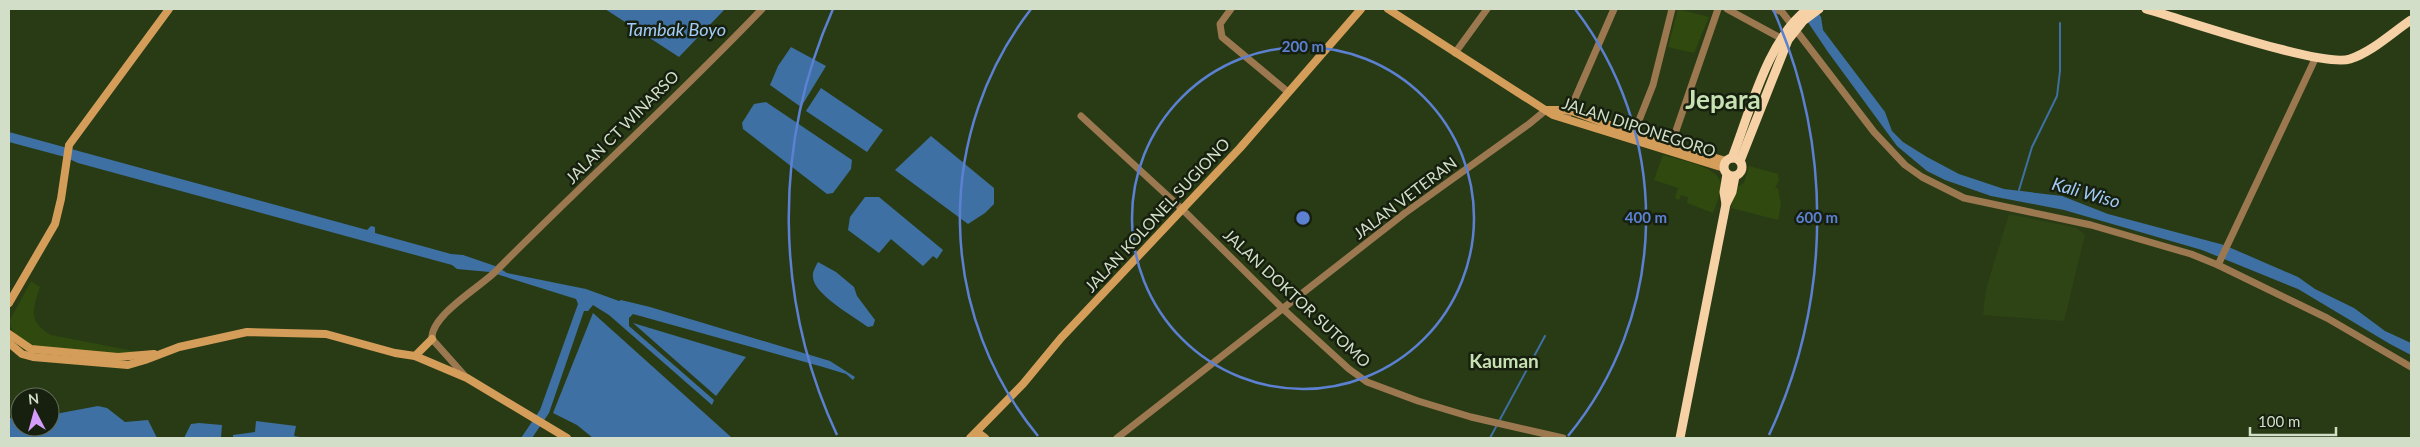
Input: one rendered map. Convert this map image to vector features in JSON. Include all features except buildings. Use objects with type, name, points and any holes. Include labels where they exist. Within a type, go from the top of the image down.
[{"type":"highway","points":[[1680,438],[1726,204],[1732,192],[1731,166],[1784,39],[1808,9]]},
{"type":"highway","points":[[1801,18],[1819,9]]},
{"type":"highway","points":[[2146,9],[2335,61],[2352,58],[2411,20]]},
{"type":"main road","points":[[9,303],[55,224],[62,199],[65,160],[69,145],[169,9]]},
{"type":"main road","name":"JALAN KOLONEL SUGIONO","points":[[970,438],[1182,209],[1361,9]]},
{"type":"main road","name":"JALAN DIPONEGORO","points":[[1388,9],[1546,110],[1566,119],[1633,136],[1731,166]]},
{"type":"main road","name":"JALAN DIPONEGORO","points":[[1546,110],[1569,110],[1633,136]]},
{"type":"main road","points":[[9,343],[29,353],[128,365],[146,360],[163,352],[208,339],[247,332],[326,334],[395,353],[415,356],[467,378],[566,438]]},
{"type":"main road","points":[[9,334],[29,353]]},
{"type":"main road","points":[[415,356],[432,339]]},
{"type":"main road","points":[[977,432],[984,438]]},
{"type":"street","name":"JALAN CT WINARSO","points":[[432,339],[432,331],[439,320],[492,275],[762,9]]},
{"type":"street","points":[[1231,9],[1220,24],[1222,37],[1288,92]]},
{"type":"street","points":[[1455,53],[1487,9]]},
{"type":"street","points":[[1566,119],[1614,9]]},
{"type":"street","points":[[1633,136],[1653,85],[1665,45],[1672,9]]},
{"type":"street","points":[[1670,148],[1718,9]]},
{"type":"street","points":[[1727,9],[1784,39]]},
{"type":"street","points":[[1779,10],[1891,151],[1910,169],[1935,185],[1964,198],[2091,225],[2219,262],[2328,318],[2411,367]]},
{"type":"street","points":[[2219,262],[2316,57]]},
{"type":"street","name":"JALAN VETERAN","points":[[1117,438],[1405,212],[1546,110]]},
{"type":"street","name":"JALAN DOKTOR SUTOMO","points":[[1081,116],[1182,209],[1282,308],[1349,370],[1367,382],[1418,402],[1508,426],[1563,438]]},
{"type":"street","points":[[432,339],[467,378]]},
{"type":"shaded area","points":[[1678,9],[1709,17],[1694,53],[1668,47]]},
{"type":"shaded area","points":[[1663,155],[1698,165],[1714,173],[1719,179],[1721,186],[1713,213],[1687,203],[1688,197],[1681,195],[1679,200],[1675,198],[1678,188],[1654,180]]},
{"type":"shaded area","points":[[1749,166],[1778,174],[1779,180],[1775,188],[1778,188],[1781,205],[1778,220],[1731,208],[1736,188],[1744,183]]},
{"type":"shaded area","points":[[2009,214],[2077,228],[2085,235],[2064,321],[1983,315],[1986,289]]},
{"type":"shaded area","points":[[31,281],[40,287],[35,302],[34,314],[38,325],[43,330],[51,335],[144,353],[126,355],[32,346],[24,341],[14,333],[10,320]]},
{"type":"water","name":"Tambak Boyo","points":[[605,9],[725,9],[679,57]]},
{"type":"water","points":[[1799,9],[1816,9],[1821,17],[1823,30],[1885,112],[1892,131],[1903,142],[1927,157],[1959,174],[2004,189],[2062,196],[2108,214],[2224,245],[2298,277],[2315,289],[2354,308],[2385,331],[2411,343],[2411,355],[2298,289],[2202,250],[2064,210],[1991,196],[1945,180],[1927,171],[1897,146]]},
{"type":"water","points":[[791,47],[826,66],[801,107],[770,85],[778,66]]},
{"type":"water","points":[[821,88],[883,130],[867,152],[806,111]]},
{"type":"water","points":[[766,102],[852,160],[851,169],[833,193],[827,194],[743,129],[742,123],[754,104]]},
{"type":"water","points":[[9,132],[367,230],[371,226],[375,227],[375,233],[451,254],[463,255],[498,267],[507,273],[586,289],[619,301],[650,307],[830,361],[855,377],[853,380],[846,374],[823,367],[633,314],[629,318],[629,326],[714,400],[712,405],[609,315],[593,305],[588,311],[584,311],[549,413],[532,438],[521,438],[540,410],[578,304],[576,299],[490,272],[457,269],[452,265],[78,163],[65,157],[9,142]]},
{"type":"water","points":[[931,136],[994,188],[994,204],[985,213],[968,224],[895,170]]},
{"type":"water","points":[[865,197],[879,197],[943,250],[937,259],[933,256],[923,266],[891,239],[879,253],[848,230],[850,217]]},
{"type":"water","points":[[818,262],[836,272],[854,287],[857,296],[875,320],[873,326],[868,327],[836,305],[820,291],[815,284],[813,275]]},
{"type":"water","points":[[593,313],[731,437],[593,438],[577,425],[553,413]]},
{"type":"water","points":[[633,323],[746,357],[716,396]]},
{"type":"water","points":[[98,406],[107,408],[125,422],[148,420],[157,438],[9,438],[9,418],[10,437],[60,437],[60,413]]},
{"type":"water","points":[[256,421],[296,426],[294,436],[306,438],[233,438],[233,435],[255,432]]},
{"type":"water","points":[[191,424],[222,425],[221,438],[184,438]]},
{"type":"waterway","points":[[2019,190],[2032,147],[2057,96],[2060,71],[2060,23]]},
{"type":"waterway","points":[[1490,438],[1545,336]]},
{"type":"district","name":"Jepara","points":[[1723,100]]},
{"type":"district","name":"Kauman","points":[[1504,361]]},
{"type":"water label","name":"Kali Wiso","points":[[2086,193]]}]
